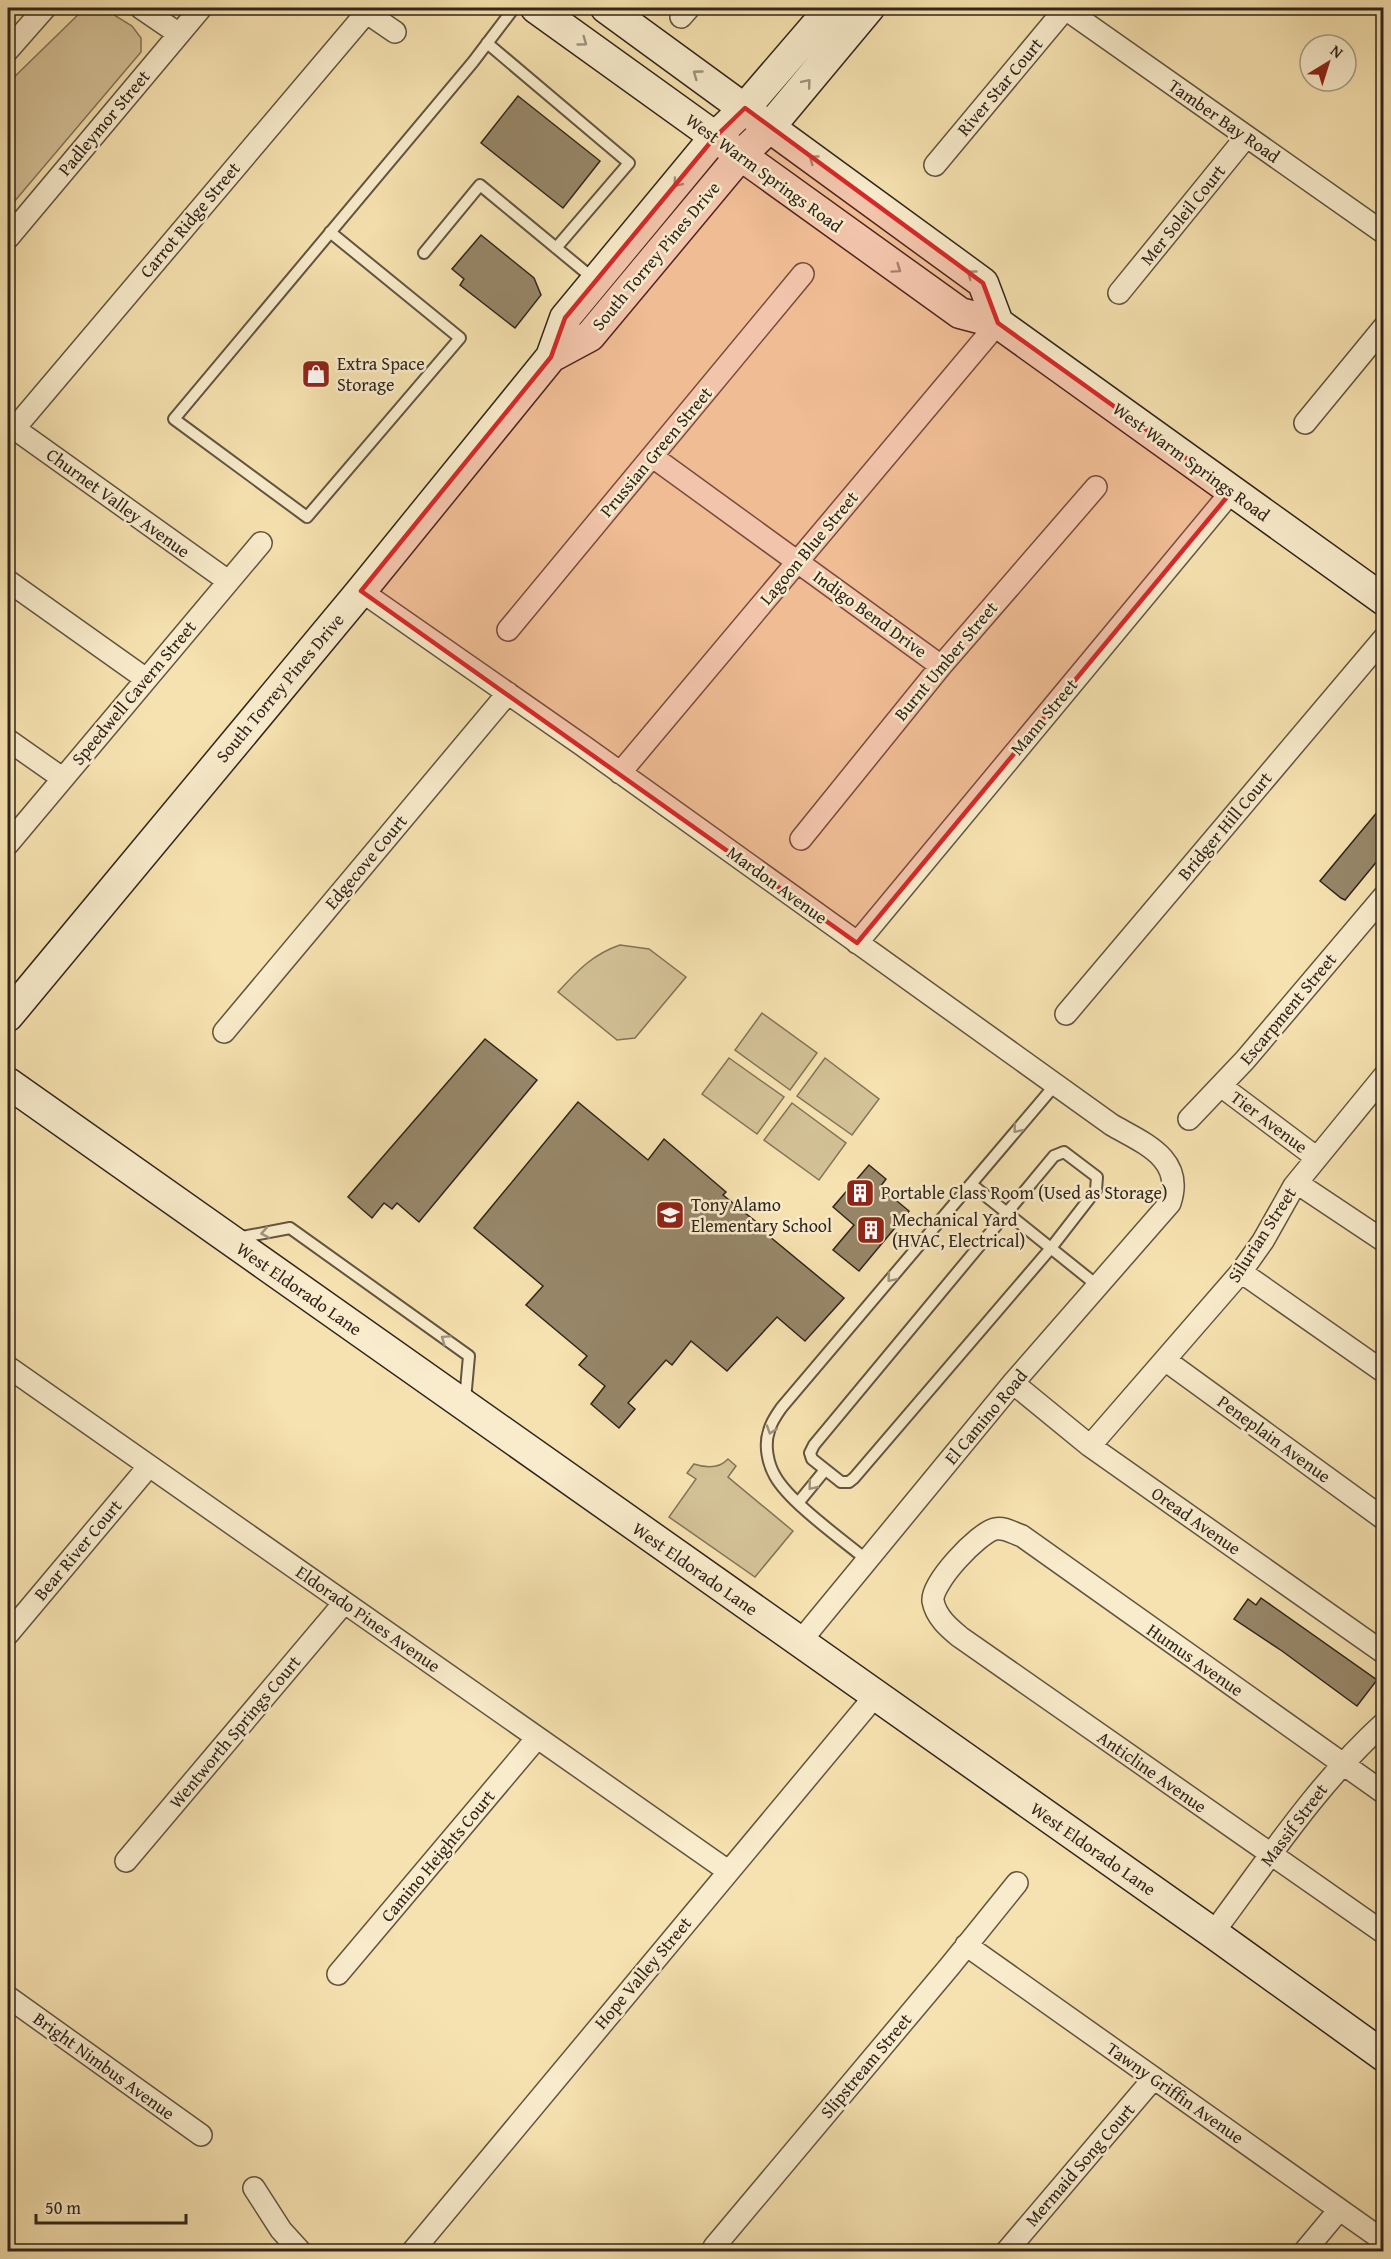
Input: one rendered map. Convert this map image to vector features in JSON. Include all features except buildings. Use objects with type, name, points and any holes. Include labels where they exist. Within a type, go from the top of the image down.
[{"type":"street","points":[[8,50],[45,8]]},
{"type":"street","points":[[141,8],[178,34]]},
{"type":"street","name":"Padleymor Street","points":[[8,238],[201,8]]},
{"type":"street","name":"West Warm Springs Road","points":[[536,8],[960,314],[998,323],[1383,600]]},
{"type":"street","points":[[606,8],[983,283],[998,323]]},
{"type":"street","name":"South Torrey Pines Drive","points":[[8,1016],[361,591],[551,357],[565,318],[595,281],[714,138],[745,108],[831,8]]},
{"type":"street","name":"South Torrey Pines Drive","points":[[551,357],[590,336],[740,156],[769,128],[869,8]]},
{"type":"street","name":"Tamber Bay Road","points":[[1065,8],[1383,234]]},
{"type":"street","name":"River Star Court","points":[[935,165],[1065,8]]},
{"type":"street","points":[[364,10],[395,32]]},
{"type":"street","name":"Carrot Ridge Street","points":[[11,426],[364,10]]},
{"type":"street","name":"Mer Soleil Court","points":[[1119,293],[1246,137]]},
{"type":"street","name":"Prussian Green Street","points":[[508,630],[803,274]]},
{"type":"street","name":"Lagoon Blue Street","points":[[620,772],[998,323]]},
{"type":"street","points":[[1305,423],[1383,327]]},
{"type":"street","name":"Churnet Valley Avenue","points":[[11,426],[228,582]]},
{"type":"street","name":"Indigo Bend Drive","points":[[653,457],[940,666]]},
{"type":"street","name":"Burnt Umber Street","points":[[801,839],[940,666],[1096,487]]},
{"type":"street","name":"Mann Street","points":[[857,943],[1232,491]]},
{"type":"street","name":"Speedwell Cavern Street","points":[[8,844],[261,543]]},
{"type":"street","points":[[8,581],[146,679]]},
{"type":"street","name":"Mardon Avenue","points":[[361,591],[620,772],[1055,1085],[1112,1125],[1159,1153],[1168,1162],[1173,1192]]},
{"type":"street","name":"Bridger Hill Court","points":[[1066,1014],[1383,638]]},
{"type":"street","name":"Edgecove Court","points":[[224,1032],[508,693]]},
{"type":"street","points":[[8,740],[62,778]]},
{"type":"street","name":"Escarpment Street","points":[[1189,1119],[1245,1060],[1383,896]]},
{"type":"street","name":"Silurian Street","points":[[1090,1446],[1241,1272],[1263,1241],[1297,1183],[1317,1158],[1375,1102],[1383,1076]]},
{"type":"street","name":"West Eldorado Lane","points":[[8,1083],[1213,1933],[1383,2056]]},
{"type":"street","name":"Tier Avenue","points":[[1221,1086],[1317,1158]]},
{"type":"street","name":"Tier Avenue","points":[[1297,1183],[1383,1241]]},
{"type":"street","name":"El Camino Road","points":[[799,1643],[1013,1383],[1170,1203],[1173,1192]]},
{"type":"street","points":[[1241,1272],[1383,1370]]},
{"type":"street","name":"Peneplain Avenue","points":[[1165,1360],[1383,1519]]},
{"type":"street","name":"Eldorado Pines Avenue","points":[[8,1367],[728,1871]]},
{"type":"street","name":"Oread Avenue","points":[[1013,1383],[1090,1446],[1383,1653]]},
{"type":"street","name":"Bear River Court","points":[[8,1634],[149,1466]]},
{"type":"street","name":"Humus Avenue","points":[[933,1600],[934,1591],[941,1580],[982,1534],[996,1529],[1006,1529],[1027,1540],[1383,1793]]},
{"type":"street","name":"Anticline Avenue","points":[[933,1600],[944,1624],[960,1637],[1383,1933]]},
{"type":"street","name":"Wentworth Springs Court","points":[[126,1861],[344,1603]]},
{"type":"street","name":"Hope Valley Street","points":[[412,2252],[875,1696]]},
{"type":"street","name":"Massif Street","points":[[1213,1933],[1310,1802],[1341,1764],[1383,1723]]},
{"type":"street","name":"Camino Heights Court","points":[[338,1974],[537,1738]]},
{"type":"street","name":"Slipstream Street","points":[[714,2247],[1017,1883]]},
{"type":"street","name":"Tawny Griffin Avenue","points":[[966,1945],[1383,2241]]},
{"type":"street","name":"Bright Nimbus Avenue","points":[[8,1997],[201,2135]]},
{"type":"street","name":"Mermaid Song Court","points":[[1006,2252],[1154,2078]]},
{"type":"street","points":[[254,2188],[281,2230],[301,2252]]},
{"type":"street","points":[[1304,2252],[1339,2210]]},
{"type":"lane","points":[[330,232],[460,338],[307,517],[174,419],[514,8]]},
{"type":"lane","points":[[487,43],[628,163],[556,248]]},
{"type":"lane","points":[[424,253],[480,185],[595,281]]},
{"type":"lane","points":[[868,1561],[798,1503],[776,1479],[767,1449],[768,1432],[776,1417],[1055,1085]]},
{"type":"lane","points":[[1064,1152],[1069,1154],[1097,1177],[1098,1184],[1051,1248],[852,1480],[841,1482],[810,1456],[814,1445],[1007,1213],[1054,1156],[1064,1152]]},
{"type":"lane","points":[[971,1184],[1098,1286]]},
{"type":"lane","points":[[229,1239],[290,1228],[469,1356],[465,1406]]},
{"type":"lane","points":[[798,1503],[825,1470]]},
{"type":"highlighted area","points":[[745,108],[983,283],[998,323],[1232,491],[857,943],[361,591],[551,357],[565,318],[714,138]]},
{"type":"shaded area","points":[[85,8],[103,8],[132,26],[141,38],[141,52],[8,209],[8,83]]},
{"type":"shaded area","points":[[620,945],[649,949],[686,977],[635,1038],[617,1040],[558,992],[594,958]]},
{"type":"shaded area","points":[[762,1013],[817,1053],[790,1090],[735,1050]]},
{"type":"shaded area","points":[[729,1058],[784,1097],[757,1134],[702,1094]]},
{"type":"shaded area","points":[[825,1058],[879,1099],[852,1135],[797,1096]]},
{"type":"shaded area","points":[[792,1103],[846,1143],[819,1180],[764,1140]]},
{"type":"shaded area","points":[[728,1459],[736,1466],[728,1477],[793,1531],[755,1577],[669,1517],[696,1479],[687,1473],[694,1464],[712,1467],[721,1465]]},
{"type":"place","name":"Extra Space Storage","points":[[316,374]]},
{"type":"place","name":"Portable Class Room (Used as Storage)","points":[[860,1193]]},
{"type":"place","name":"Tony Alamo Elementary School","points":[[670,1215]]},
{"type":"place","name":"Mechanical Yard (HVAC, Electrical)","points":[[871,1230]]}]
